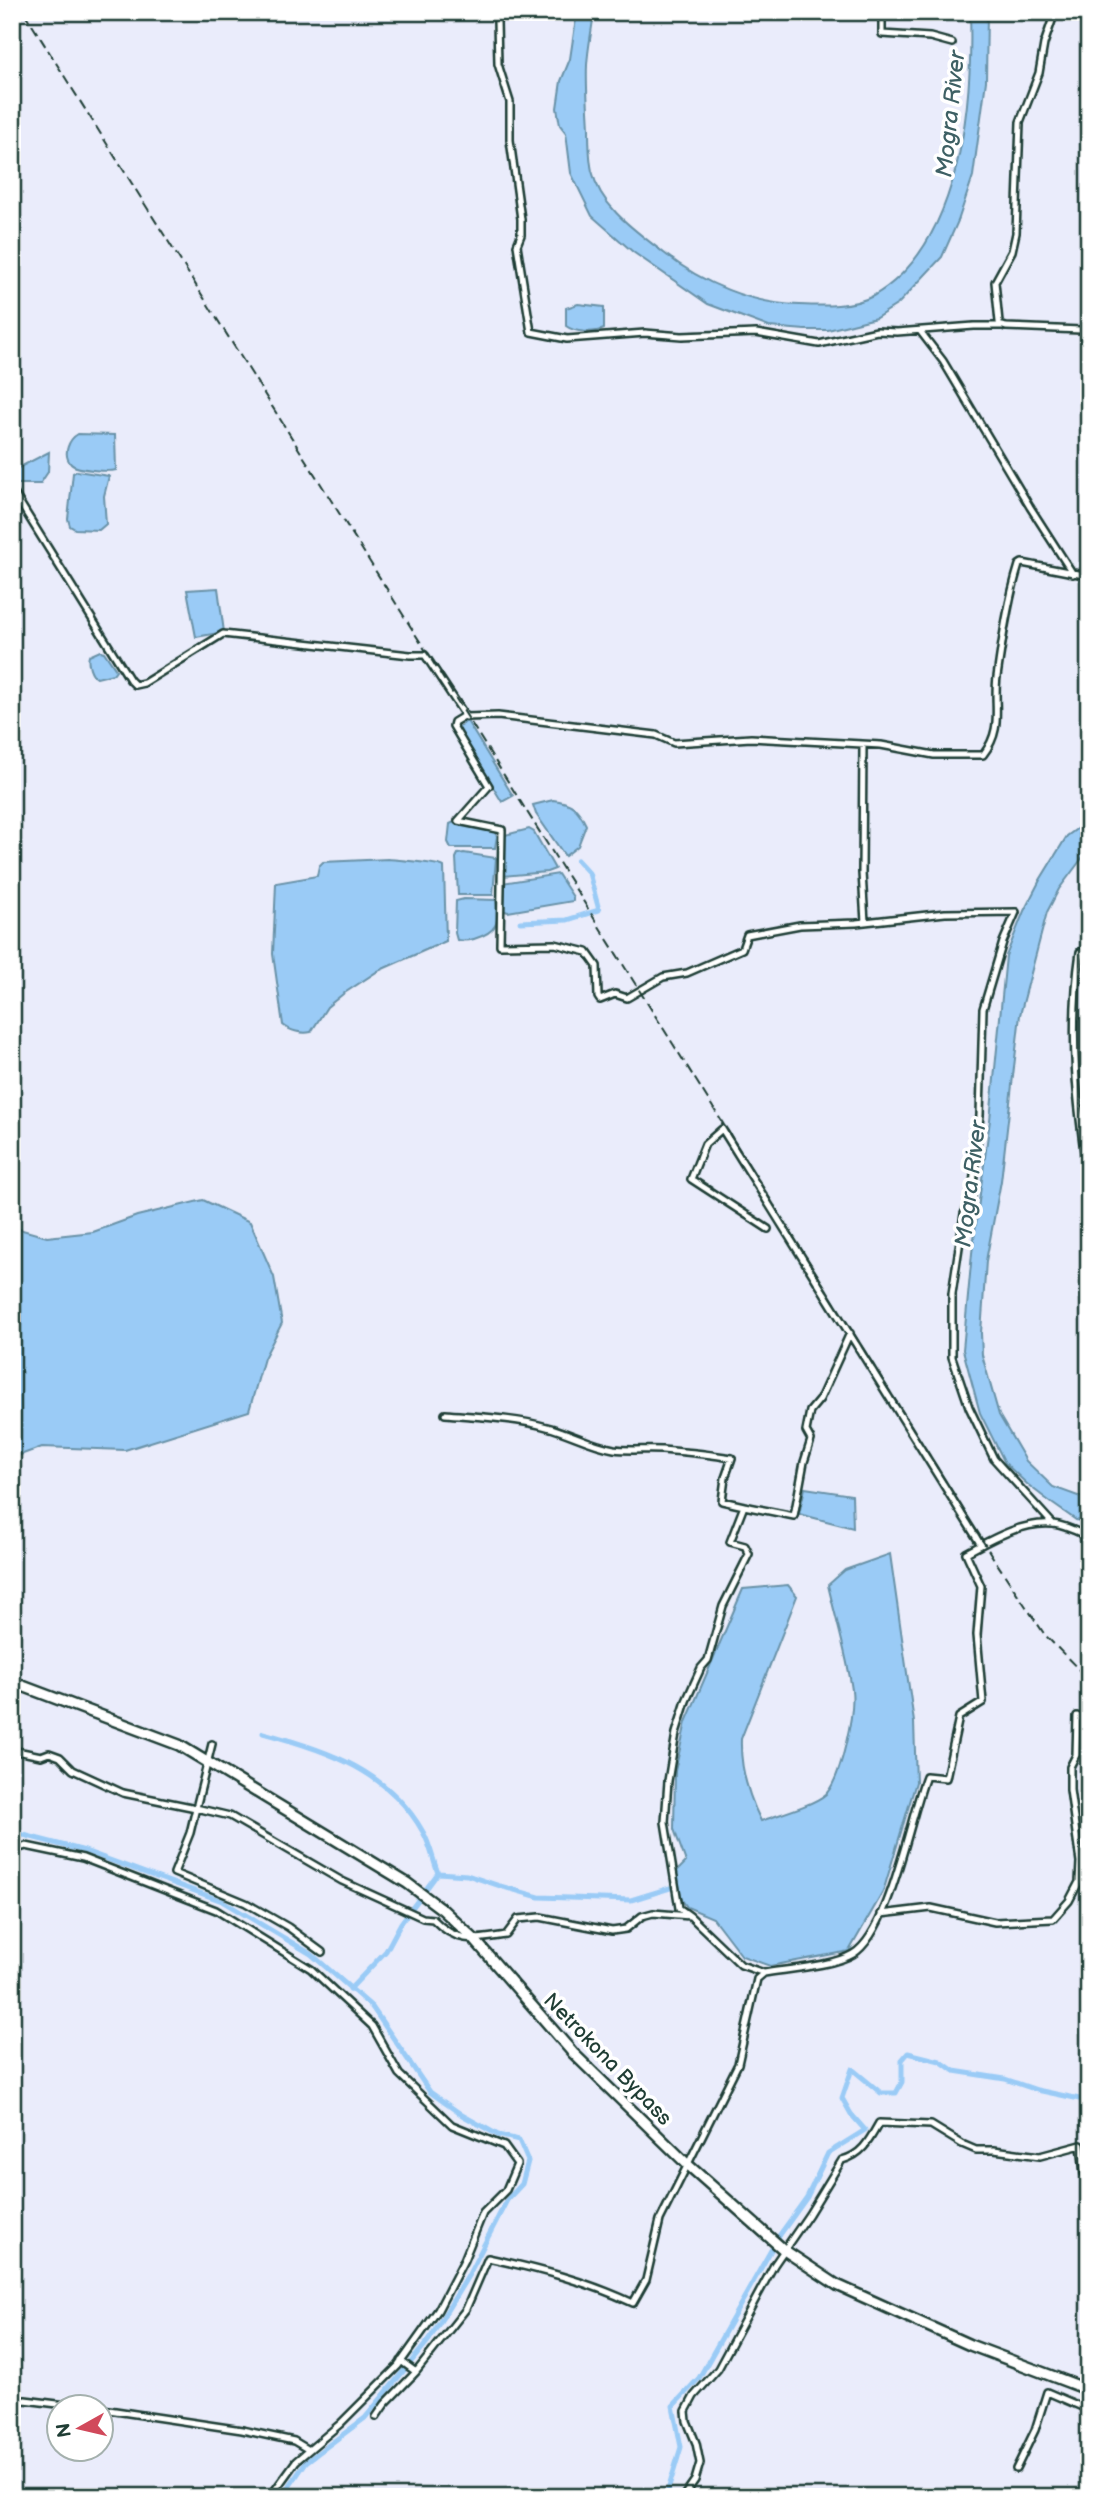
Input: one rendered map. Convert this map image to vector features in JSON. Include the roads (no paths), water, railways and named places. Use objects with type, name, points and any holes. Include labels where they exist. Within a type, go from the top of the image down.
[{"type":"main road","name":"Netrokona Bypass","points":[[12,1682],[179,1745],[413,1887],[474,1939],[573,2053],[687,2164],[784,2250]]},
{"type":"main road","points":[[784,2250],[837,2285],[970,2345],[1089,2390]]},
{"type":"street","points":[[562,12],[505,16],[499,18],[497,24],[498,64],[510,102],[510,140],[522,219],[517,245],[531,332],[567,339],[645,333],[682,336],[756,333],[819,344],[877,331],[920,331],[974,326],[1081,330],[1087,332],[1089,341],[1089,368]]},
{"type":"street","points":[[882,12],[882,34],[930,37],[952,43]]},
{"type":"street","points":[[1002,326],[999,322],[995,282],[1012,251],[1016,233],[1020,122],[1040,73],[1044,44],[1055,12]]},
{"type":"street","points":[[920,331],[943,361],[1073,574]]},
{"type":"street","points":[[12,490],[135,685],[144,683],[225,634],[410,655],[424,654],[464,716]]},
{"type":"street","points":[[1053,1524],[994,1459],[969,1407],[952,1357],[952,1294],[964,1214],[972,1195],[980,1115],[983,1009],[1016,912],[945,913],[865,922],[800,925],[747,935],[742,949],[687,973],[663,977],[627,998],[615,994],[600,1000],[597,966],[587,952],[555,944],[500,945],[502,830],[458,821],[489,786],[453,726],[454,722],[464,716],[498,716],[650,734],[674,743],[751,738],[881,745],[934,755],[983,755],[992,743],[998,712],[996,680],[1018,567],[1022,563],[1089,576]]},
{"type":"street","points":[[863,745],[862,873],[865,922]]},
{"type":"street","points":[[1089,951],[1080,952],[1073,1025],[1076,1094],[1089,1187]]},
{"type":"street","points":[[768,1228],[691,1179],[705,1144],[722,1129],[981,1545]]},
{"type":"street","points":[[1089,1244],[1089,1265]]},
{"type":"street","points":[[446,1414],[520,1420],[551,1428],[586,1443],[615,1449],[697,1452],[732,1458],[725,1478],[722,1501],[794,1516],[811,1440],[806,1431],[810,1411],[820,1399],[850,1333]]},
{"type":"street","points":[[744,1506],[730,1542],[745,1546],[749,1554],[723,1606],[708,1660],[701,1668],[686,1701],[676,1733],[665,1822],[679,1908],[741,1965],[764,1973],[839,1960],[856,1953],[871,1934],[881,1914],[898,1870],[916,1802],[926,1776],[946,1778],[959,1717],[983,1702],[977,1635],[981,1586],[966,1553],[997,1536],[1024,1527],[1053,1524],[1089,1537]]},
{"type":"street","points":[[881,1914],[930,1908],[995,1922],[1054,1919],[1069,1901],[1079,1882],[1080,1863],[1069,1790],[1070,1767],[1076,1755],[1077,1716],[1089,1722]]},
{"type":"street","points":[[212,1744],[190,1833],[174,1872],[246,1903],[288,1927],[322,1952]]},
{"type":"street","points":[[12,1750],[41,1756],[49,1753],[60,1756],[73,1770],[123,1793],[230,1815],[342,1881],[423,1918],[433,1919],[446,1933],[474,1939],[506,1935],[518,1919],[540,1917],[612,1931],[626,1929],[642,1916],[653,1913],[690,1916]]},
{"type":"street","points":[[12,1848],[26,1846],[83,1858],[216,1910],[311,1969],[372,2026],[398,2074],[452,2125],[504,2146],[517,2164],[506,2190],[484,2213],[438,2310],[401,2361],[340,2424],[296,2461],[270,2497]]},
{"type":"street","points":[[376,2417],[384,2404],[416,2372],[466,2309],[488,2258],[597,2286],[633,2302],[646,2280],[660,2220],[738,2064],[757,1979],[764,1973]]},
{"type":"street","points":[[683,2497],[695,2480],[701,2463],[686,2411],[694,2396],[709,2382],[730,2350],[753,2301],[842,2160],[857,2156],[879,2123],[931,2125],[976,2150],[1040,2157],[1081,2145],[1084,2172],[1089,2172]]},
{"type":"street","points":[[401,2361],[416,2372]]},
{"type":"street","points":[[1016,2469],[1035,2430],[1048,2392],[1089,2410]]},
{"type":"street","points":[[12,2405],[25,2399],[46,2402]]},
{"type":"street","points":[[116,2411],[242,2430],[295,2441],[309,2450]]},
{"type":"water","points":[[577,12],[594,12],[587,73],[590,155],[597,184],[611,207],[631,227],[694,274],[728,290],[763,301],[818,306],[847,304],[873,296],[903,273],[926,243],[943,208],[956,169],[964,128],[970,12],[987,12],[986,81],[973,176],[942,257],[898,304],[876,318],[828,330],[769,327],[708,304],[633,252],[592,216],[571,173],[566,133],[560,125],[557,108],[561,81],[570,59]]},
{"type":"water","points":[[578,304],[604,307],[604,329],[585,332],[566,326],[566,308]]},
{"type":"water","points":[[78,434],[115,435],[116,470],[100,471],[71,464],[67,456],[68,447]]},
{"type":"water","points":[[49,452],[48,472],[40,484],[12,484],[12,471]]},
{"type":"water","points":[[77,471],[109,476],[104,496],[106,524],[99,530],[75,529],[70,526],[68,519],[73,473]]},
{"type":"water","points":[[218,588],[224,632],[196,637],[187,590]]},
{"type":"water","points":[[104,652],[116,670],[113,674],[97,678],[91,671],[89,656]]},
{"type":"water","points":[[467,721],[513,796],[502,802],[457,728]]},
{"type":"water","points":[[553,800],[573,807],[586,825],[578,846],[565,856],[536,814],[533,805]]},
{"type":"water","points":[[1089,820],[1089,849],[1059,889],[1047,912],[1020,1015],[1001,1181],[986,1261],[981,1333],[982,1355],[999,1415],[1026,1461],[1053,1487],[1089,1500],[1089,1523],[1076,1520],[1053,1504],[1005,1463],[980,1413],[963,1350],[1006,956],[1040,880],[1067,836]]},
{"type":"water","points":[[454,822],[494,831],[497,836],[495,848],[451,848],[448,842],[450,824]]},
{"type":"water","points":[[529,829],[534,832],[555,869],[503,876],[505,835]]},
{"type":"water","points":[[458,854],[496,858],[493,895],[458,895],[456,858]]},
{"type":"water","points":[[388,859],[444,867],[446,941],[378,971],[343,994],[327,1007],[311,1032],[300,1032],[286,1027],[283,1025],[273,954],[276,883],[317,876],[319,866],[323,862]]},
{"type":"water","points":[[558,874],[573,901],[508,912],[502,910],[502,883]]},
{"type":"water","points":[[496,900],[497,915],[492,930],[466,941],[457,940],[455,933],[456,901]]},
{"type":"water","points":[[203,1200],[250,1222],[274,1277],[282,1323],[264,1358],[249,1411],[125,1450],[42,1447],[12,1458],[12,1227],[47,1237],[93,1232],[137,1216]]},
{"type":"water","points":[[805,1488],[852,1495],[853,1528],[799,1514]]},
{"type":"water","points":[[890,1554],[914,1722],[916,1782],[883,1892],[849,1951],[770,1966],[742,1956],[713,1918],[687,1907],[682,1900],[676,1872],[686,1862],[674,1829],[675,1771],[686,1722],[743,1589],[788,1585],[797,1596],[741,1739],[743,1771],[761,1821],[804,1806],[826,1794],[842,1760],[852,1700],[847,1664],[828,1585],[845,1570]]},
{"type":"waterway","points":[[520,922],[567,920],[599,910],[589,873],[577,860]]},
{"type":"waterway","points":[[263,1733],[333,1756],[374,1778],[393,1793],[409,1811],[425,1837],[438,1873]]},
{"type":"waterway","points":[[12,1832],[85,1851],[222,1901],[311,1954],[372,2007],[430,2092],[462,2115],[498,2135],[519,2140],[528,2161],[522,2184],[507,2200],[468,2276],[429,2340],[365,2418],[306,2462],[282,2497]]},
{"type":"waterway","points":[[350,1989],[386,1951],[401,1923],[438,1873],[467,1875],[539,1897],[631,1900],[670,1888]]},
{"type":"waterway","points":[[666,2497],[681,2447],[673,2406],[699,2378],[779,2236],[807,2197],[828,2153],[865,2130],[842,2098],[852,2069],[881,2093],[896,2093],[902,2082],[902,2060],[908,2053],[940,2061],[954,2071],[1005,2079],[1037,2090],[1089,2101]]},
{"type":"railway","points":[[24,12],[994,1559],[1045,1635],[1089,1680]]},
{"type":"water label","name":"Mogra River","points":[[950,114]]},
{"type":"water label","name":"Mogra River","points":[[970,1184]]}]
